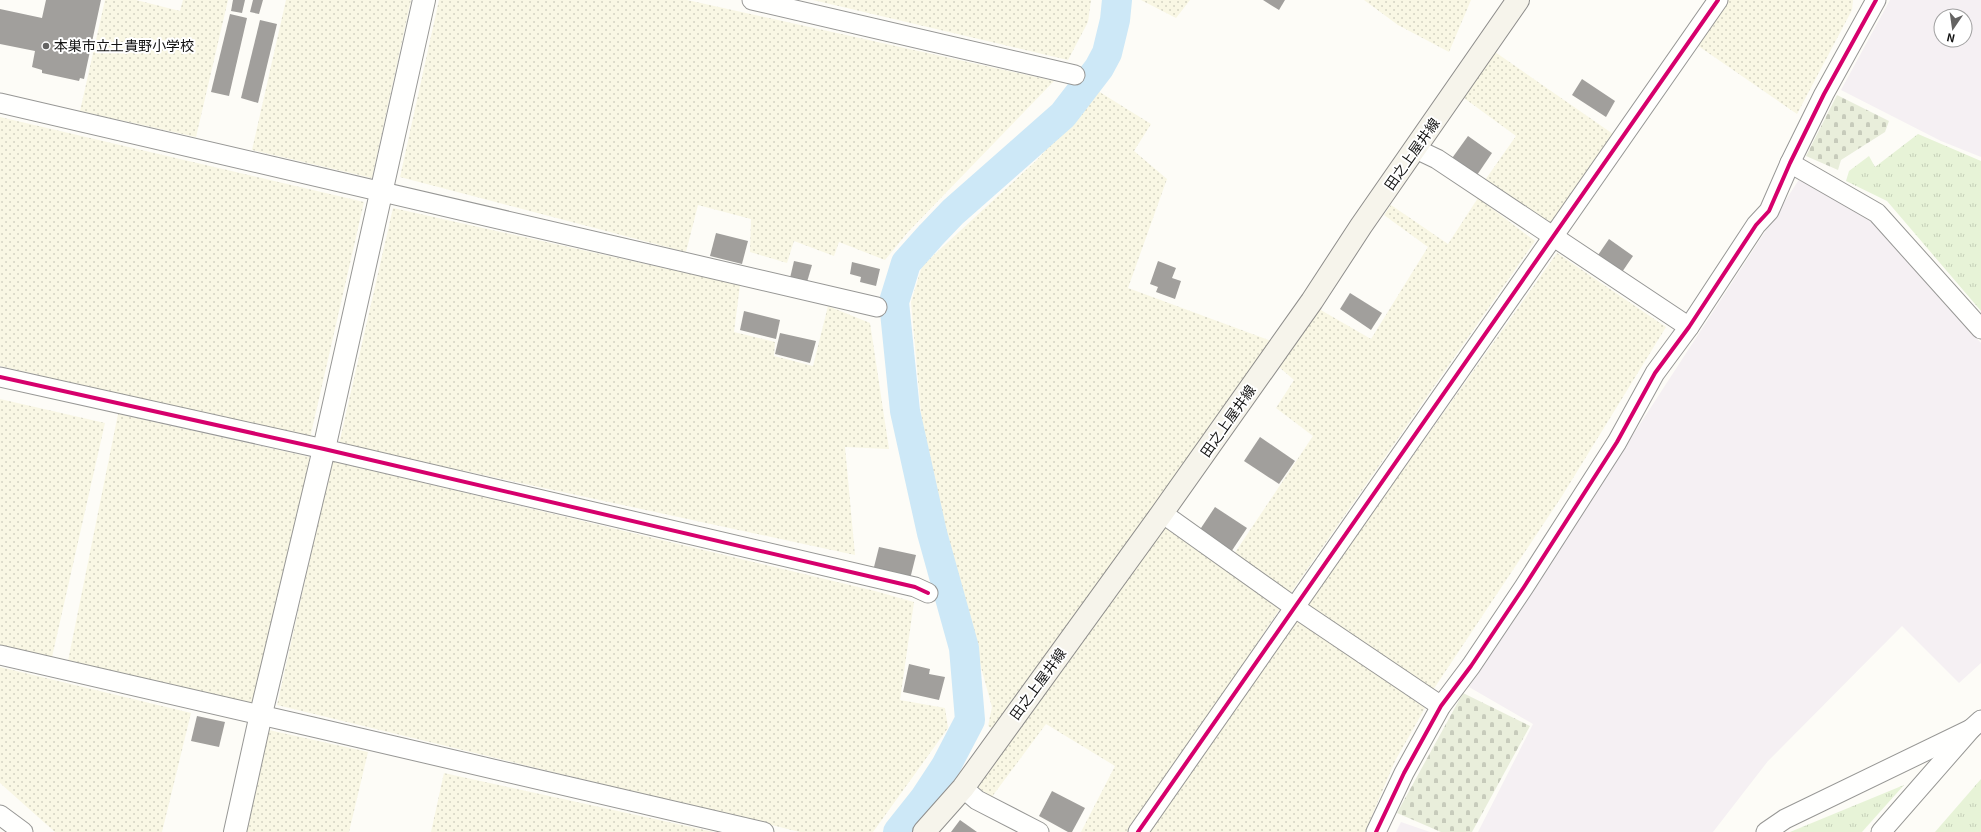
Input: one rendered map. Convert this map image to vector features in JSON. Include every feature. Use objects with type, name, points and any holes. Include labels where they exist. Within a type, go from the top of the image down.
[{"type":"main road","name":"田之上屋井線","points":[[924,832],[963,788],[1162,514],[1312,301],[1361,226],[1416,149],[1518,0]]},
{"type":"street","points":[[235,832],[261,714],[324,449],[380,191],[424,0]]},
{"type":"street","points":[[752,0],[1075,75]]},
{"type":"street","points":[[1138,832],[1718,0]]},
{"type":"street","points":[[1376,832],[1404,773],[1441,706],[1471,666],[1524,587],[1617,442],[1655,373],[1689,327],[1756,225],[1769,211],[1790,163],[1824,94],[1876,0]]},
{"type":"street","points":[[0,103],[877,307]]},
{"type":"street","points":[[1416,149],[1437,159],[1553,238],[1689,327]]},
{"type":"street","points":[[1790,163],[1877,213],[1981,329]]},
{"type":"street","points":[[0,377],[324,449],[915,587],[928,593]]},
{"type":"street","points":[[1162,514],[1294,607],[1441,706]]},
{"type":"street","points":[[0,655],[261,714],[412,751],[764,832]]},
{"type":"street","points":[[1766,832],[1785,819],[1976,724]]},
{"type":"street","points":[[1881,832],[1976,724]]},
{"type":"street","points":[[963,788],[977,800],[1039,832]]},
{"type":"street","points":[[0,815],[23,832]]},
{"type":"shaded area","points":[[105,0],[136,0],[180,11],[183,0],[228,0],[196,137],[80,111]]},
{"type":"shaded area","points":[[286,0],[411,0],[372,178],[252,150]]},
{"type":"shaded area","points":[[439,0],[687,0],[1054,81],[908,232],[885,260],[839,242],[834,256],[794,241],[787,263],[750,252],[751,219],[698,205],[686,252],[400,177]]},
{"type":"shaded area","points":[[813,0],[1091,0],[1088,22],[1068,60]]},
{"type":"shaded area","points":[[1141,0],[1190,0],[1176,18]]},
{"type":"shaded area","points":[[1364,0],[1471,0],[1449,52],[1398,25]]},
{"type":"shaded area","points":[[1725,0],[1853,0],[1852,10],[1797,114],[1694,43]]},
{"type":"shaded area","points":[[1890,0],[1981,0],[1981,157],[1941,141],[1841,90]]},
{"type":"shaded area","points":[[1495,52],[1613,134],[1549,227],[1483,183],[1516,136],[1464,98]]},
{"type":"shaded area","points":[[1098,91],[1151,124],[1134,151],[1167,179],[1128,288],[1277,343],[998,732],[988,726],[992,707],[926,469],[911,302],[922,266],[1037,160]]},
{"type":"shaded area","points":[[0,117],[364,202],[310,438],[0,366]]},
{"type":"shaded area","points":[[1800,178],[1874,222],[1981,343],[1981,663],[1959,683],[1902,626],[1768,761],[1713,832],[1478,832],[1533,724],[1469,687]]},
{"type":"shaded area","points":[[1478,198],[1535,241],[1290,594],[1232,557],[1313,436],[1276,408],[1294,380],[1279,367],[1319,309],[1371,339],[1428,247],[1384,215],[1391,205],[1448,244]]},
{"type":"shaded area","points":[[393,208],[740,285],[734,332],[775,342],[774,356],[813,366],[828,306],[870,323],[889,449],[845,447],[855,555],[339,444]]},
{"type":"shaded area","points":[[1557,253],[1666,327],[1562,496],[1431,693],[1307,605]]},
{"type":"shaded area","points":[[0,399],[105,423],[52,657],[0,646]]},
{"type":"shaded area","points":[[118,414],[310,457],[258,705],[68,661]]},
{"type":"shaded area","points":[[332,461],[875,591],[914,602],[900,700],[945,708],[948,728],[873,832],[800,832],[277,705]]},
{"type":"shaded area","points":[[1167,526],[1283,604],[1132,832],[1081,832],[1115,766],[1046,724],[991,798],[978,787],[1163,527]]},
{"type":"shaded area","points":[[1298,619],[1425,708],[1395,761],[1365,832],[1149,832]]},
{"type":"shaded area","points":[[0,667],[191,713],[162,832],[55,832],[0,783]]},
{"type":"shaded area","points":[[269,730],[368,752],[349,832],[245,832]]},
{"type":"shaded area","points":[[444,773],[714,832],[431,832]]},
{"type":"shaded area","points":[[1401,822],[1430,832],[1396,832]]},
{"type":"green space","points":[[1837,95],[1889,121],[1885,132],[1841,160],[1838,170],[1806,156]]},
{"type":"green space","points":[[1918,134],[1981,161],[1981,311],[1887,201],[1846,181],[1849,171],[1869,156],[1875,167]]},
{"type":"green space","points":[[1463,693],[1530,726],[1472,832],[1441,832],[1397,813]]},
{"type":"green space","points":[[1981,779],[1981,832],[1935,832]]},
{"type":"green space","points":[[1904,785],[1862,832],[1790,832]]},
{"type":"building","points":[[46,0],[101,0],[84,79],[80,78],[79,81],[42,73],[42,70],[32,67],[35,51],[0,44],[0,9],[42,18]]},
{"type":"building","points":[[233,0],[245,0],[242,13],[231,11]]},
{"type":"building","points":[[253,0],[263,0],[259,14],[250,12]]},
{"type":"building","points":[[1263,0],[1285,0],[1279,10]]},
{"type":"building","points":[[230,14],[247,18],[229,96],[211,92]]},
{"type":"building","points":[[260,20],[277,24],[258,103],[241,98]]},
{"type":"building","points":[[1582,79],[1615,101],[1606,117],[1572,95]]},
{"type":"building","points":[[1468,136],[1492,153],[1475,178],[1450,161]]},
{"type":"building","points":[[716,233],[748,241],[742,264],[710,256]]},
{"type":"building","points":[[1609,239],[1633,256],[1620,275],[1596,258]]},
{"type":"building","points":[[794,261],[812,265],[807,282],[790,278]]},
{"type":"building","points":[[1158,261],[1176,268],[1172,278],[1181,281],[1175,299],[1156,292],[1158,287],[1150,284]]},
{"type":"building","points":[[852,262],[880,269],[876,286],[860,282],[861,277],[850,274]]},
{"type":"building","points":[[1350,293],[1382,313],[1371,330],[1340,309]]},
{"type":"building","points":[[744,311],[780,320],[776,339],[740,330]]},
{"type":"building","points":[[780,333],[816,341],[810,363],[775,354]]},
{"type":"building","points":[[1260,437],[1295,461],[1279,484],[1244,461]]},
{"type":"building","points":[[1215,507],[1247,528],[1231,552],[1199,531]]},
{"type":"building","points":[[879,547],[916,555],[910,579],[873,571]]},
{"type":"building","points":[[909,664],[930,669],[929,674],[945,677],[939,700],[903,692]]},
{"type":"building","points":[[197,716],[225,722],[219,747],[191,741]]},
{"type":"building","points":[[1052,791],[1085,808],[1072,832],[1068,832],[1039,816]]},
{"type":"building","points":[[960,820],[977,832],[951,832]]},
{"type":"waterway","points":[[898,832],[925,798],[946,766],[970,720],[964,648],[932,533],[905,411],[894,302],[906,263],[953,212],[1063,115],[1099,68],[1107,53],[1115,20],[1117,0]]},
{"type":"cycle path","points":[[1138,832],[1718,0]]},
{"type":"cycle path","points":[[1376,832],[1404,773],[1441,706],[1471,666],[1524,587],[1617,442],[1655,373],[1689,327],[1756,225],[1769,211],[1790,163],[1824,94],[1876,0]]},
{"type":"cycle path","points":[[0,377],[324,449],[915,587],[928,593]]},
{"type":"place","name":"本巣市立土貴野小学校","points":[[46,46]]}]
